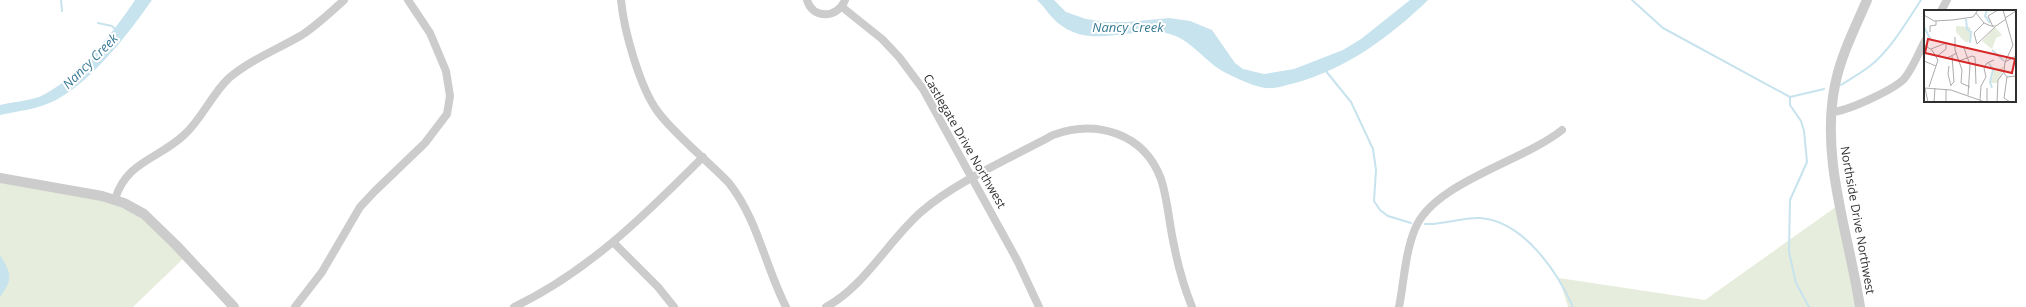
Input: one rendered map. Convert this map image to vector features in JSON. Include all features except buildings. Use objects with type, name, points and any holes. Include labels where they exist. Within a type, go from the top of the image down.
[{"type":"street","points":[[115,199],[119,186],[126,175],[184,135],[197,121],[214,94],[229,78],[252,62],[312,28],[344,0]]},
{"type":"street","points":[[295,307],[322,272],[360,207],[374,191],[425,143],[441,124],[447,114],[450,96],[446,71],[430,33],[408,0]]},
{"type":"street","points":[[622,0],[640,77],[647,95],[667,122],[730,183],[746,207],[773,280],[786,307]]},
{"type":"street","name":"Castlegate Drive Northwest","points":[[807,0],[810,7],[820,14],[832,14],[844,3],[882,39],[912,74],[933,104],[1017,260],[1039,307]]},
{"type":"street","name":"Northside Drive Northwest","points":[[1860,307],[1832,162],[1830,137],[1831,112],[1835,85],[1841,61],[1867,0]]},
{"type":"street","points":[[1942,10],[1947,0]]},
{"type":"street","points":[[1831,112],[1842,111],[1865,101],[1903,80],[1924,43]]},
{"type":"street","points":[[826,307],[852,288],[920,214],[943,196],[1053,135],[1067,130],[1094,128],[1105,129],[1125,137],[1146,155],[1161,178],[1174,246],[1192,307]]},
{"type":"street","points":[[1399,307],[1411,239],[1420,219],[1432,204],[1450,191],[1541,145],[1562,130]]},
{"type":"street","points":[[514,307],[558,283],[614,243],[703,157]]},
{"type":"street","points":[[0,178],[115,199],[134,208],[151,221],[234,307]]},
{"type":"street","points":[[614,243],[658,287],[674,307]]},
{"type":"green space","points":[[0,176],[132,205],[185,257],[133,307],[0,307]]},
{"type":"green space","points":[[1840,204],[1855,270],[1855,307],[1568,307],[1559,278],[1705,300]]},
{"type":"water","name":"Nancy Creek","points":[[135,0],[152,0],[121,41],[83,81],[70,92],[43,106],[0,115],[0,105],[39,97],[66,80],[105,41]]},
{"type":"water","name":"Nancy Creek","points":[[1037,0],[1054,0],[1066,12],[1086,19],[1106,22],[1127,22],[1169,18],[1190,21],[1212,30],[1235,63],[1243,69],[1264,74],[1294,69],[1343,50],[1361,39],[1410,0],[1428,0],[1383,39],[1349,60],[1314,77],[1285,86],[1270,88],[1251,84],[1226,73],[1183,40],[1166,33],[1139,32],[1112,36],[1086,36],[1074,32],[1058,23]]},
{"type":"water","points":[[0,255],[9,272],[9,281],[0,297]]},
{"type":"waterway","points":[[61,0],[62,11]]},
{"type":"waterway","points":[[1632,0],[1663,28],[1790,97],[1824,89]]},
{"type":"waterway","points":[[1841,85],[1870,66],[1885,52],[1921,0]]},
{"type":"waterway","name":"Nancy Creek","points":[[98,23],[112,26],[115,29]]},
{"type":"waterway","points":[[1325,70],[1351,102],[1373,149],[1376,170],[1374,201],[1380,210],[1388,216],[1411,223]]},
{"type":"waterway","points":[[1790,97],[1790,105],[1801,121],[1804,131],[1807,162],[1790,200],[1789,252],[1796,283],[1809,307]]},
{"type":"waterway","points":[[1425,224],[1480,218],[1496,221],[1510,228],[1537,250],[1558,278],[1573,307]]}]
